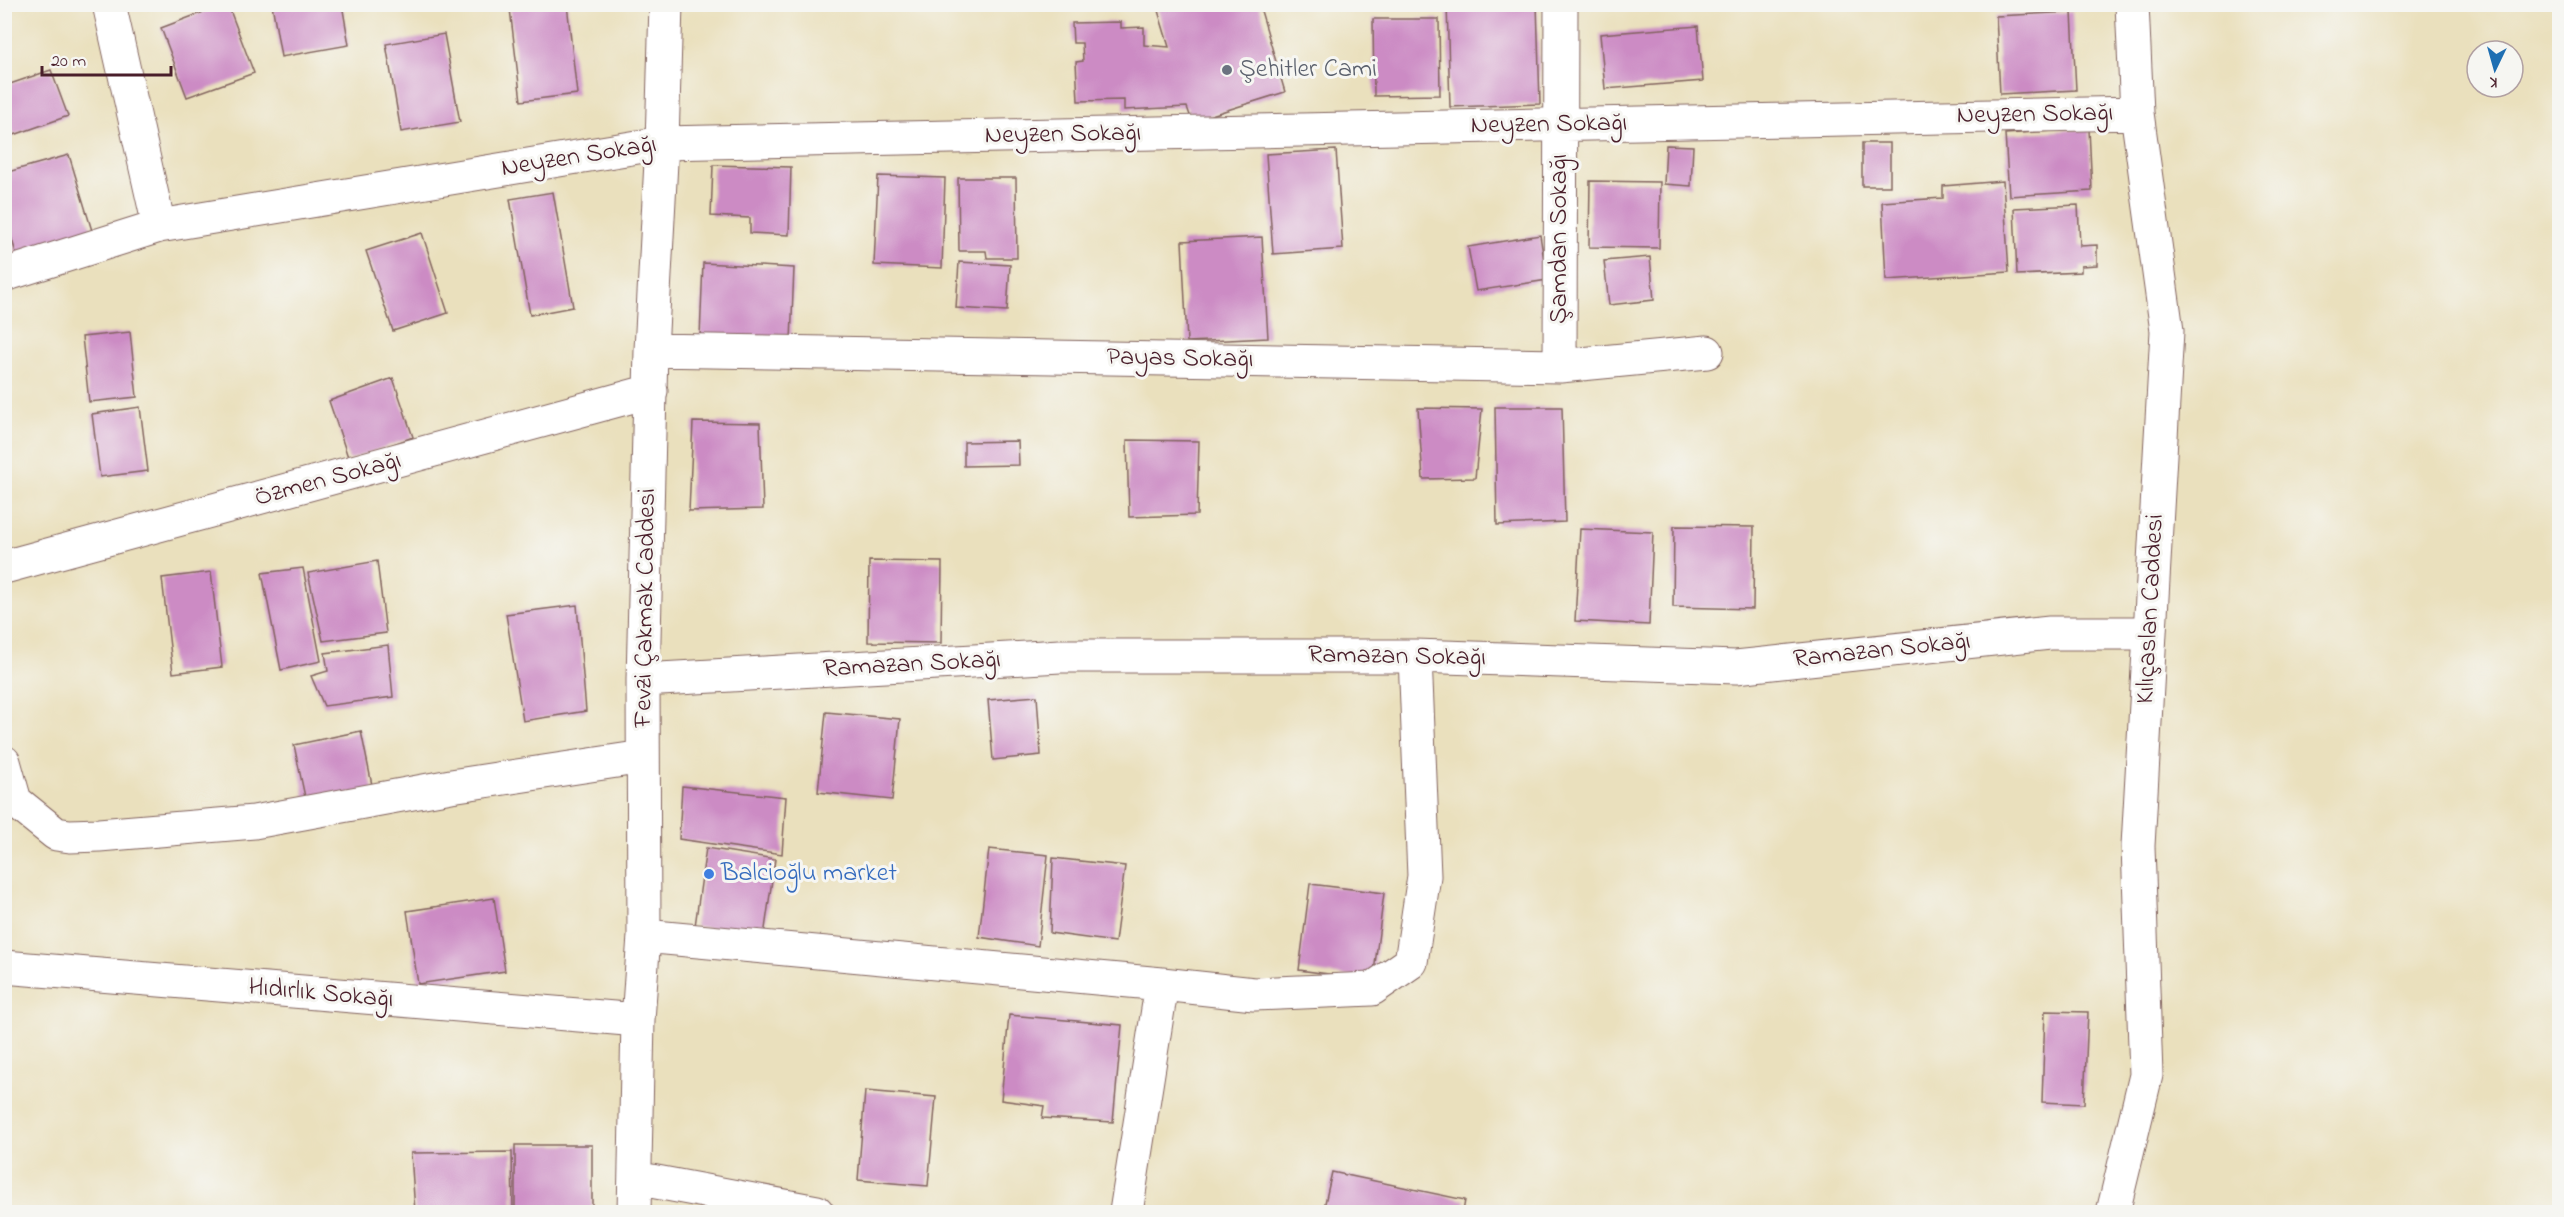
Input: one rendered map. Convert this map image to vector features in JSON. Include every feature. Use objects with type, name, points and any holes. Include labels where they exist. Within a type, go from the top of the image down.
[{"type":"street","points":[[109,4],[159,226]]},
{"type":"street","name":"Fevzi Çakmak Caddesi","points":[[634,1212],[638,1020],[644,936],[643,680],[651,350],[662,143],[666,4]]},
{"type":"street","name":"Şamdan Sokağı","points":[[1560,366],[1561,4]]},
{"type":"street","name":"Kılıçaslan Caddesi","points":[[2113,1212],[2146,1075],[2138,846],[2167,331],[2137,113],[2132,4]]},
{"type":"street","name":"Neyzen Sokağı","points":[[4,275],[159,226],[662,143],[2137,113]]},
{"type":"street","name":"Payas Sokağı","points":[[651,350],[1560,366],[1707,352]]},
{"type":"street","name":"Özmen Sokağı","points":[[4,567],[651,392]]},
{"type":"street","name":"Ramazan Sokağı","points":[[643,680],[1060,656],[1415,656],[1736,668],[2049,633],[2150,633]]},
{"type":"street","points":[[644,936],[1254,994],[1372,989],[1411,962],[1424,876],[1415,656]]},
{"type":"street","points":[[4,762],[15,801],[56,834],[70,836],[254,822],[451,786],[643,757]]},
{"type":"street","name":"Hıdırlık Sokağı","points":[[4,967],[638,1020]]},
{"type":"street","points":[[1126,1212],[1162,984]]},
{"type":"street","points":[[635,1178],[817,1212]]},
{"type":"building","points":[[272,4],[342,4],[349,45],[281,57]]},
{"type":"building","points":[[567,4],[577,94],[521,101],[510,9]]},
{"type":"building","points":[[1156,4],[1259,4],[1285,92],[1192,121],[1187,107],[1124,110],[1124,100],[1078,101],[1076,62],[1083,61],[1082,43],[1073,43],[1072,23],[1121,22],[1121,28],[1144,27],[1144,45],[1169,47]]},
{"type":"building","points":[[1447,4],[1537,4],[1540,104],[1450,107]]},
{"type":"building","points":[[222,5],[228,5],[254,73],[187,97],[161,28]]},
{"type":"building","points":[[2072,12],[2076,90],[2000,94],[1996,16]]},
{"type":"building","points":[[1373,19],[1439,19],[1440,95],[1374,96]]},
{"type":"building","points":[[1698,26],[1703,81],[1605,89],[1600,34]]},
{"type":"building","points":[[444,34],[460,122],[401,132],[386,44]]},
{"type":"building","points":[[51,70],[68,116],[14,135],[4,108],[4,86]]},
{"type":"building","points":[[2089,129],[2092,191],[2009,196],[2005,134]]},
{"type":"building","points":[[1862,143],[1890,143],[1890,186],[1862,186]]},
{"type":"building","points":[[1666,145],[1693,146],[1691,186],[1664,184]]},
{"type":"building","points":[[1336,150],[1343,249],[1273,254],[1266,154]]},
{"type":"building","points":[[69,155],[93,234],[17,256],[4,214],[4,173]]},
{"type":"building","points":[[713,165],[791,167],[789,235],[750,233],[750,218],[711,216]]},
{"type":"building","points":[[878,176],[945,178],[942,268],[874,265]]},
{"type":"building","points":[[958,178],[1016,178],[1017,258],[987,258],[986,251],[959,251]]},
{"type":"building","points":[[1590,181],[1660,182],[1659,248],[1589,247]]},
{"type":"building","points":[[2003,181],[2009,272],[1886,280],[1882,202],[1943,198],[1943,186]]},
{"type":"building","points":[[553,192],[573,307],[530,315],[510,199]]},
{"type":"building","points":[[2078,205],[2080,246],[2097,245],[2097,265],[2081,266],[2081,272],[2017,275],[2014,208]]},
{"type":"building","points":[[422,233],[448,313],[393,331],[366,251]]},
{"type":"building","points":[[1540,235],[1547,280],[1476,291],[1468,247]]},
{"type":"building","points":[[1262,237],[1268,338],[1187,342],[1182,241]]},
{"type":"building","points":[[1650,257],[1654,300],[1609,305],[1604,261]]},
{"type":"building","points":[[959,262],[1010,265],[1007,311],[956,308]]},
{"type":"building","points":[[703,263],[794,268],[791,341],[700,337]]},
{"type":"building","points":[[130,332],[137,397],[89,402],[82,337]]},
{"type":"building","points":[[393,378],[413,437],[349,460],[329,401]]},
{"type":"building","points":[[140,407],[148,471],[100,477],[92,414]]},
{"type":"building","points":[[1495,407],[1562,407],[1565,522],[1497,525]]},
{"type":"building","points":[[1418,408],[1482,409],[1475,478],[1423,479]]},
{"type":"building","points":[[693,422],[760,423],[763,509],[689,511]]},
{"type":"building","points":[[1127,440],[1199,441],[1197,515],[1129,517]]},
{"type":"building","points":[[1018,441],[1019,465],[964,466],[964,442]]},
{"type":"building","points":[[1674,526],[1754,527],[1753,609],[1673,607]]},
{"type":"building","points":[[1580,529],[1653,532],[1649,625],[1575,621]]},
{"type":"building","points":[[377,561],[386,633],[323,641],[308,573]]},
{"type":"building","points":[[869,561],[942,562],[941,643],[868,642]]},
{"type":"building","points":[[303,568],[321,661],[281,670],[262,573]]},
{"type":"building","points":[[211,572],[222,667],[173,673],[162,578]]},
{"type":"building","points":[[577,605],[586,711],[523,721],[506,614]]},
{"type":"building","points":[[388,645],[393,697],[324,706],[311,676],[328,671],[325,653]]},
{"type":"building","points":[[1037,696],[1041,755],[993,760],[988,700]]},
{"type":"building","points":[[826,712],[900,719],[892,800],[818,792]]},
{"type":"building","points":[[361,731],[373,790],[306,802],[294,745]]},
{"type":"building","points":[[682,786],[786,797],[782,854],[679,839]]},
{"type":"building","points":[[706,848],[775,859],[764,936],[695,926]]},
{"type":"building","points":[[989,849],[1048,855],[1038,946],[979,937]]},
{"type":"building","points":[[1053,858],[1125,866],[1115,942],[1050,933]]},
{"type":"building","points":[[1310,884],[1384,893],[1373,980],[1299,970]]},
{"type":"building","points":[[494,898],[505,971],[418,984],[407,911]]},
{"type":"building","points":[[2045,1011],[2088,1012],[2084,1104],[2042,1102]]},
{"type":"building","points":[[1009,1015],[1122,1025],[1113,1122],[1042,1118],[1044,1106],[1001,1100]]},
{"type":"building","points":[[865,1091],[936,1097],[928,1186],[858,1180]]},
{"type":"building","points":[[515,1145],[592,1145],[592,1212],[515,1212]]},
{"type":"building","points":[[512,1152],[513,1212],[415,1212],[411,1153]]},
{"type":"building","points":[[1332,1172],[1465,1200],[1463,1212],[1323,1212]]},
{"type":"place","name":"Şehitler Cami","points":[[1227,70]]},
{"type":"place","name":"Balcioğlu market","points":[[709,874]]}]
